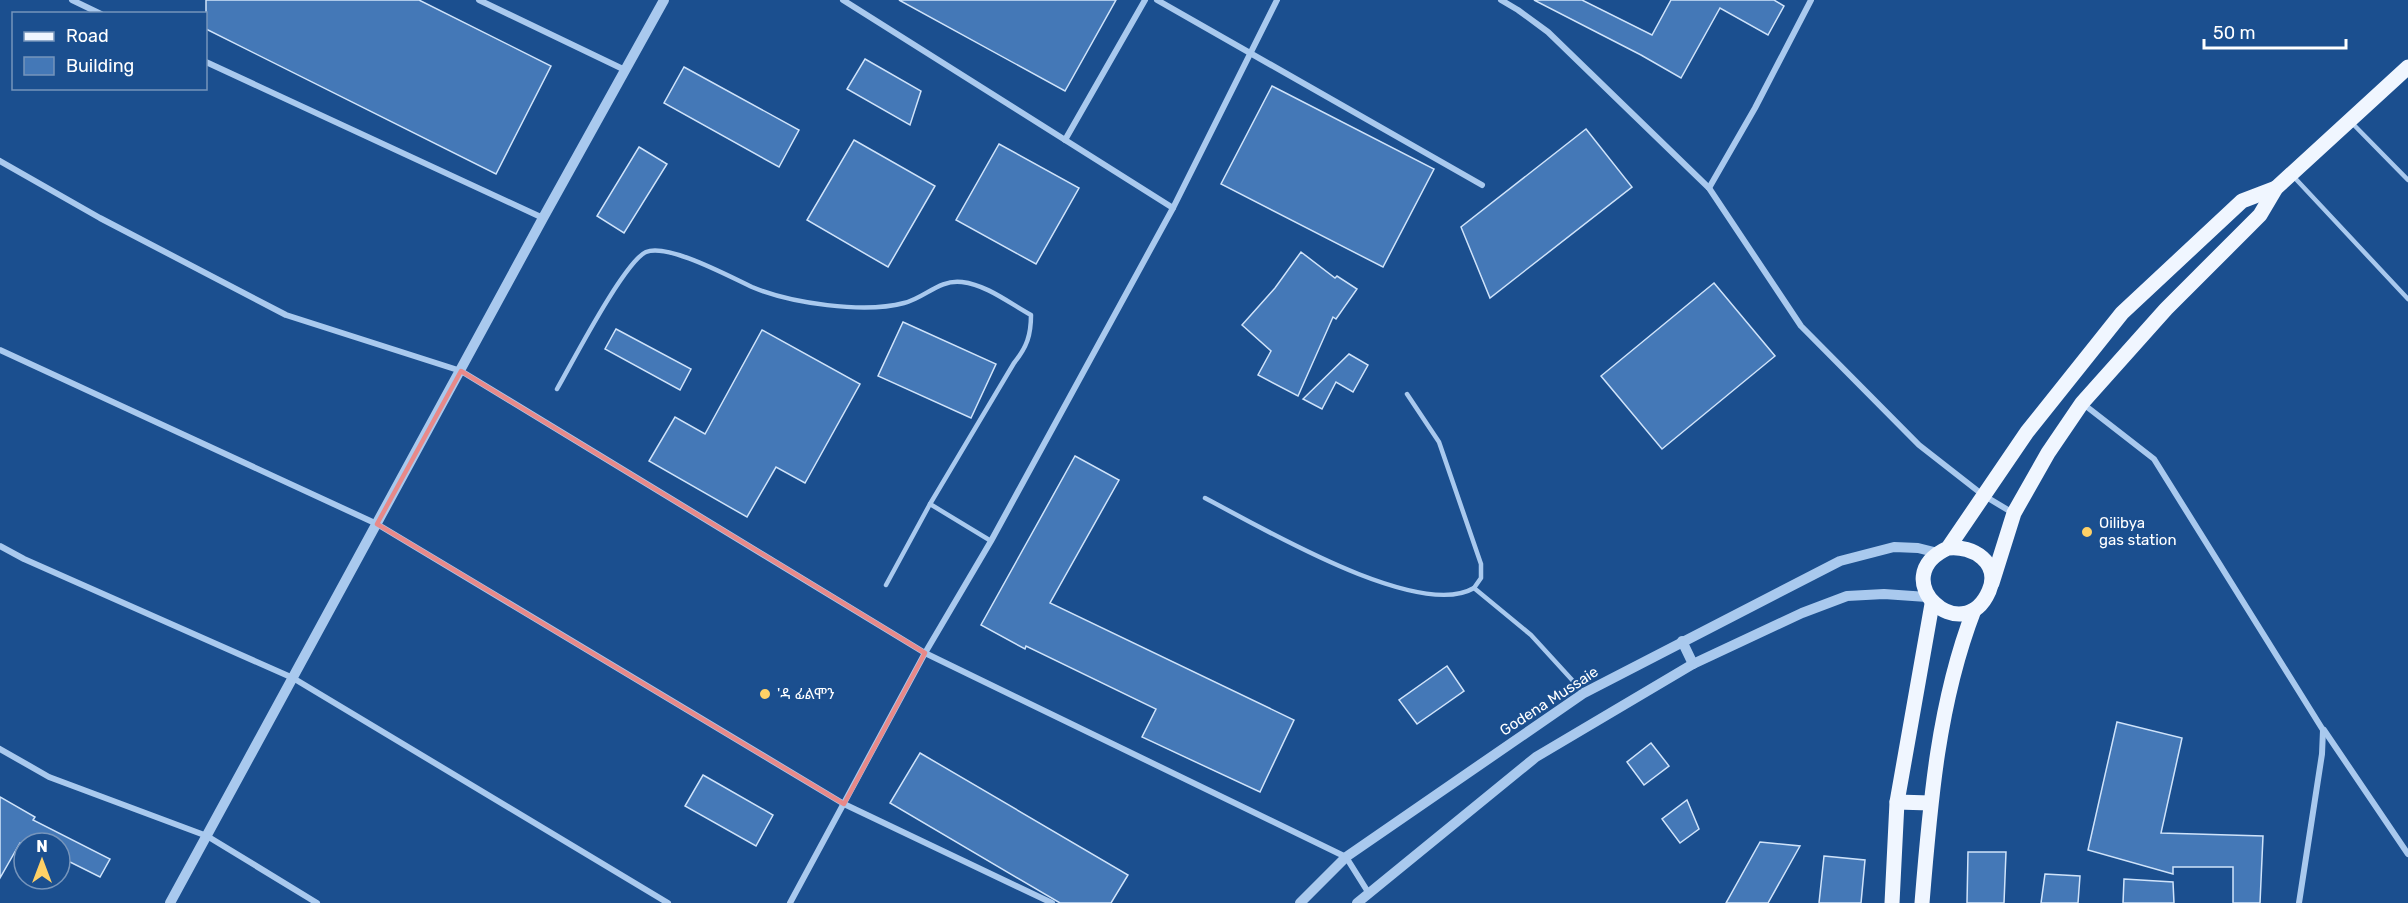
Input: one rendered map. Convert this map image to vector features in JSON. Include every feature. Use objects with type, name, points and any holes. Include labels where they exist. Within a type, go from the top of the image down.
[{"type":"main road","points":[[1930,600],[1941,610],[1952,614],[1964,614],[1974,610],[1985,600],[2014,513],[2048,453],[2082,403],[2166,309],[2259,215],[2276,188],[2408,67]]},
{"type":"main road","points":[[1892,903],[1897,802],[1930,600],[1923,578],[1925,568],[1943,550],[2067,379],[2122,313],[2242,201],[2276,188]]},
{"type":"main road","points":[[2147,290],[2166,309]]},
{"type":"main road","points":[[1943,550],[1959,547],[1970,549],[1980,555],[1991,575],[1991,586]]},
{"type":"main road","points":[[1922,903],[1930,803],[1941,730],[1955,664],[1974,610]]},
{"type":"main road","points":[[1897,802],[1930,803]]},
{"type":"street","points":[[72,0],[97,12]]},
{"type":"street","points":[[479,0],[625,70]]},
{"type":"street","points":[[170,903],[664,0]]},
{"type":"street","points":[[843,0],[1173,208]]},
{"type":"street","points":[[1065,140],[1145,0]]},
{"type":"street","points":[[1157,0],[1482,185]]},
{"type":"street","points":[[790,903],[925,653],[991,541],[1173,208],[1277,0]]},
{"type":"street","points":[[1501,0],[1548,32],[1709,188],[1801,326],[1919,445],[1983,495],[2014,513]]},
{"type":"street","points":[[1709,188],[1755,108],[1811,0]]},
{"type":"street","points":[[207,62],[543,218]]},
{"type":"street","points":[[0,160],[100,218],[286,315],[461,371],[925,653],[1346,857],[1368,892]]},
{"type":"street","points":[[0,350],[378,524],[844,804],[1052,903]]},
{"type":"street","points":[[2082,403],[2154,459],[2323,730],[2408,854]]},
{"type":"street","points":[[0,546],[24,559],[293,678],[668,903]]},
{"type":"street","name":"Godena Mussaie","points":[[1300,903],[1346,857],[1584,693],[1840,561],[1894,547],[1943,550]]},
{"type":"street","points":[[1357,903],[1536,757],[1693,664],[1802,613],[1847,596],[1884,594],[1930,600]]},
{"type":"street","points":[[1682,641],[1693,664]]},
{"type":"street","points":[[2299,903],[2322,754],[2323,730]]},
{"type":"street","points":[[0,749],[49,777],[207,836],[317,903]]},
{"type":"lane","points":[[2349,121],[2408,180]]},
{"type":"lane","points":[[2291,174],[2408,298]]},
{"type":"lane","points":[[557,388],[627,269],[646,252],[666,251],[764,292],[801,301],[881,308],[907,303],[949,281],[984,287],[1031,315],[1031,334],[1025,350],[1014,363],[930,504],[886,585]]},
{"type":"lane","points":[[1205,498],[1319,559],[1375,579],[1425,595],[1455,596],[1474,588],[1480,578],[1481,564],[1439,442],[1407,394]]},
{"type":"lane","points":[[930,504],[991,541]]},
{"type":"lane","points":[[1474,588],[1531,635],[1584,693]]},
{"type":"highlighted area","points":[[461,371],[925,653],[844,804],[377,524]]},
{"type":"building","points":[[206,0],[419,0],[551,66],[496,174],[207,30]]},
{"type":"building","points":[[899,0],[1116,0],[1065,91]]},
{"type":"building","points":[[1534,0],[1582,0],[1652,35],[1671,0],[1774,0],[1784,6],[1768,35],[1720,8],[1681,78]]},
{"type":"building","points":[[865,59],[921,91],[910,125],[847,89]]},
{"type":"building","points":[[684,67],[799,130],[779,167],[664,103]]},
{"type":"building","points":[[1272,86],[1434,169],[1383,267],[1221,184]]},
{"type":"building","points":[[1586,129],[1632,187],[1490,298],[1461,227]]},
{"type":"building","points":[[854,140],[935,186],[888,267],[807,220]]},
{"type":"building","points":[[999,144],[1079,188],[1036,264],[956,220]]},
{"type":"building","points":[[639,147],[667,164],[624,233],[597,216]]},
{"type":"building","points":[[1301,252],[1335,278],[1337,276],[1357,289],[1336,319],[1333,317],[1298,396],[1258,375],[1271,351],[1242,325],[1275,288]]},
{"type":"building","points":[[1714,283],[1775,356],[1662,449],[1601,376]]},
{"type":"building","points":[[903,322],[996,364],[971,418],[878,376]]},
{"type":"building","points":[[616,329],[691,369],[680,390],[605,349]]},
{"type":"building","points":[[762,330],[860,384],[805,483],[776,467],[747,517],[649,461],[675,417],[705,434]]},
{"type":"building","points":[[1349,354],[1368,365],[1353,392],[1336,382],[1322,409],[1303,399]]},
{"type":"building","points":[[1075,456],[1119,480],[1050,603],[1294,720],[1260,792],[1142,737],[1156,709],[1026,646],[1025,649],[981,625]]},
{"type":"building","points":[[1447,666],[1464,691],[1417,724],[1399,700]]},
{"type":"building","points":[[2117,722],[2182,738],[2161,833],[2263,836],[2260,903],[2233,903],[2233,867],[2173,867],[2173,874],[2088,850]]},
{"type":"building","points":[[1651,743],[1669,766],[1644,785],[1627,762]]},
{"type":"building","points":[[920,753],[1128,875],[1111,903],[1060,903],[890,803]]},
{"type":"building","points":[[703,775],[773,815],[756,846],[685,806]]},
{"type":"building","points":[[0,797],[35,817],[33,820],[55,831],[12,831],[12,857],[0,878]]},
{"type":"building","points":[[1687,800],[1699,829],[1680,843],[1662,819]]},
{"type":"building","points":[[72,840],[110,859],[100,877],[72,863]]},
{"type":"building","points":[[1760,842],[1800,846],[1768,903],[1726,903]]},
{"type":"building","points":[[1968,852],[2006,852],[2004,903],[1967,903]]},
{"type":"building","points":[[1824,856],[1865,860],[1861,903],[1819,903]]},
{"type":"building","points":[[2045,874],[2080,876],[2078,903],[2041,903]]},
{"type":"building","points":[[2124,879],[2173,882],[2174,903],[2123,903]]},
{"type":"place","name":"Oilibya gas station","points":[[2087,532]]},
{"type":"place","name":"'ዳ ፊልሞን","points":[[765,694]]}]
